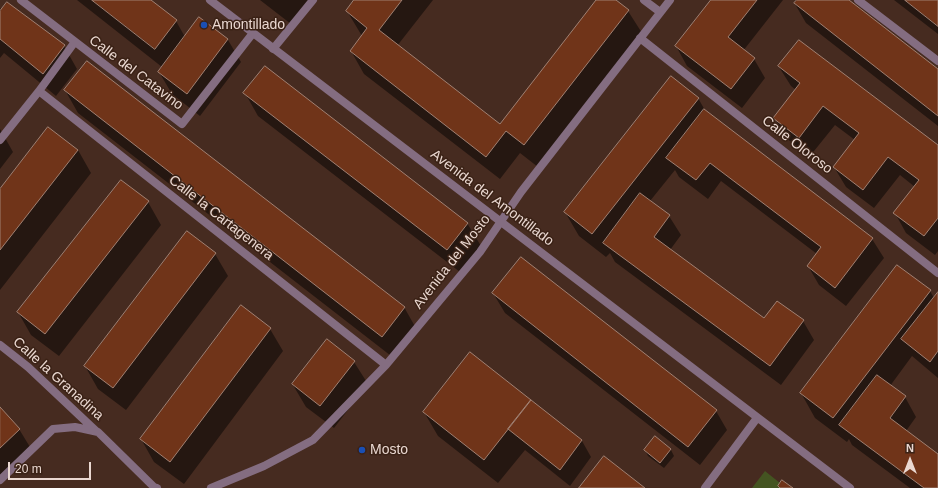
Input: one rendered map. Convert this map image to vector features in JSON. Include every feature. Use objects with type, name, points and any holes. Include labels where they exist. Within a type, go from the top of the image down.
[{"type":"street","name":"Calle del Catavino","points":[[21,0],[74,43],[182,124],[254,33]]},
{"type":"street","name":"Avenida del Amontillado","points":[[210,0],[850,488]]},
{"type":"street","points":[[273,48],[313,0]]},
{"type":"street","points":[[644,0],[660,12]]},
{"type":"street","name":"Avenida del Mosto","points":[[211,488],[264,466],[313,440],[386,365],[480,252],[500,221],[670,0]]},
{"type":"street","points":[[858,0],[938,62]]},
{"type":"street","name":"Calle Oloroso","points":[[640,38],[938,273]]},
{"type":"street","points":[[0,140],[39,91],[74,43]]},
{"type":"street","name":"Calle la Cartagenera","points":[[39,91],[386,365]]},
{"type":"street","name":"Calle la Granadina","points":[[0,345],[28,368],[98,432]]},
{"type":"street","points":[[706,488],[757,418]]},
{"type":"street","points":[[0,480],[53,429],[76,427],[98,432],[155,488]]},
{"type":"green space","points":[[765,471],[780,483],[782,480],[793,488],[752,488]]},
{"type":"building","points":[[92,0],[151,0],[177,20],[155,49]]},
{"type":"building","points":[[354,0],[402,0],[379,30],[500,124],[596,0],[616,0],[629,10],[524,145],[506,131],[486,157],[350,51],[367,28],[346,11]]},
{"type":"building","points":[[711,0],[757,0],[728,37],[755,58],[731,89],[675,46]]},
{"type":"building","points":[[797,0],[849,0],[938,69],[938,116],[794,3]]},
{"type":"building","points":[[905,0],[938,0],[938,26]]},
{"type":"building","points":[[7,2],[65,45],[43,74],[0,39],[0,11]]},
{"type":"building","points":[[199,17],[228,39],[187,94],[158,72]]},
{"type":"building","points":[[799,40],[938,145],[938,218],[924,236],[893,213],[919,180],[888,157],[863,190],[833,167],[859,133],[823,106],[799,138],[773,118],[800,83],[778,66]]},
{"type":"building","points":[[87,61],[405,307],[382,337],[64,90]]},
{"type":"building","points":[[265,66],[468,223],[447,250],[243,93]]},
{"type":"building","points":[[671,76],[699,98],[592,234],[564,212]]},
{"type":"building","points":[[704,109],[873,238],[835,288],[807,266],[821,247],[710,163],[696,180],[666,158]]},
{"type":"building","points":[[48,127],[78,150],[0,250],[0,189]]},
{"type":"building","points":[[121,180],[149,201],[45,334],[17,312]]},
{"type":"building","points":[[640,193],[670,215],[654,237],[764,318],[777,301],[804,320],[770,366],[603,243]]},
{"type":"building","points":[[187,231],[216,253],[113,388],[84,366]]},
{"type":"building","points":[[521,257],[717,410],[688,447],[492,293]]},
{"type":"building","points":[[897,265],[931,290],[833,418],[800,393]]},
{"type":"building","points":[[938,292],[938,351],[930,362],[901,339]]},
{"type":"building","points":[[241,305],[271,328],[170,462],[140,439]]},
{"type":"building","points":[[327,339],[355,361],[320,406],[292,384]]},
{"type":"building","points":[[470,352],[531,400],[484,460],[423,412]]},
{"type":"building","points":[[877,375],[906,396],[890,418],[938,454],[938,488],[924,488],[839,425]]},
{"type":"building","points":[[531,400],[582,440],[560,470],[508,429]]},
{"type":"building","points":[[0,407],[20,429],[0,448]]},
{"type":"building","points":[[655,436],[671,449],[660,463],[644,450]]},
{"type":"building","points":[[604,456],[645,488],[579,488]]},
{"type":"building","points":[[782,480],[793,488],[780,488],[778,486]]},
{"type":"place","name":"Amontillado","points":[[204,25]]},
{"type":"place","name":"Mosto","points":[[362,450]]}]
